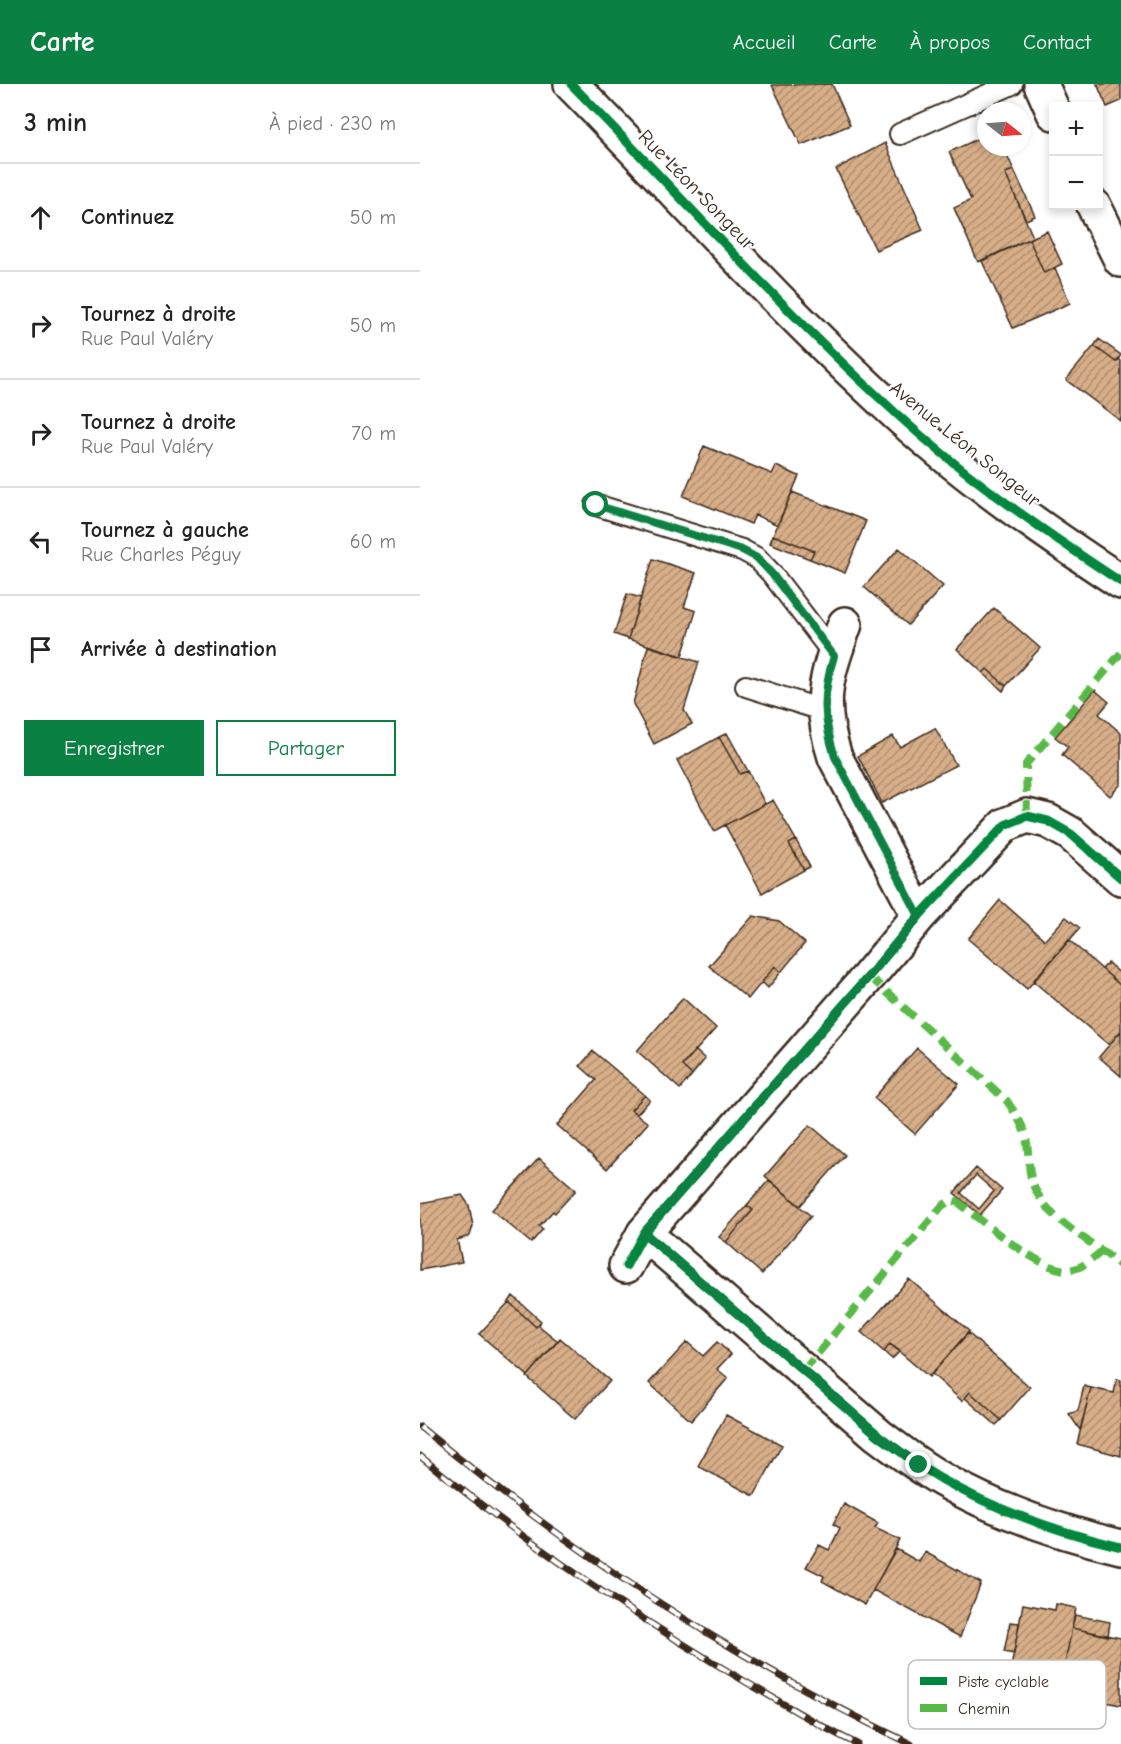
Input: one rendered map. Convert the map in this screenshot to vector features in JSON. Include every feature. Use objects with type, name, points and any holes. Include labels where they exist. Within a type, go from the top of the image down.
[{"type":"street","name":"Rue Léon Songeur","points":[[571,84],[798,321]]},
{"type":"street","points":[[1041,84],[1049,103]]},
{"type":"street","points":[[1096,210],[1121,260]]},
{"type":"street","name":"Avenue Léon Songeur","points":[[798,321],[887,406],[939,450],[1042,529],[1121,582]]},
{"type":"street","points":[[845,624],[826,679],[827,731],[835,757],[919,916]]},
{"type":"street","points":[[626,1266],[644,1233],[919,916],[1005,825],[1027,816],[1048,821],[1071,834],[1121,878]]},
{"type":"street","points":[[644,1233],[878,1435],[919,1465],[943,1480],[1009,1512],[1053,1529],[1121,1547]]},
{"type":"lane","points":[[900,134],[1012,84]]},
{"type":"lane","points":[[596,505],[742,550],[757,558],[772,574],[834,656]]},
{"type":"lane","points":[[746,686],[825,711]]},
{"type":"building","points":[[832,84],[850,125],[801,145],[772,85]]},
{"type":"building","points":[[1097,84],[1121,84],[1121,101],[1107,107]]},
{"type":"building","points":[[977,139],[977,156],[1007,156],[1014,170],[1005,173],[1033,237],[978,262],[954,208],[971,200],[949,152]]},
{"type":"building","points":[[885,143],[923,230],[876,250],[836,169]]},
{"type":"building","points":[[1014,170],[1035,216],[1026,220],[1005,173]]},
{"type":"building","points":[[1047,231],[1062,264],[1044,273],[1029,239]]},
{"type":"building","points":[[1029,239],[1044,273],[1055,268],[1070,303],[1013,328],[982,261]]},
{"type":"building","points":[[1099,339],[1121,355],[1116,362],[1094,346]]},
{"type":"building","points":[[1094,346],[1116,362],[1119,359],[1121,361],[1121,421],[1066,380]]},
{"type":"building","points":[[704,446],[772,474],[776,466],[799,476],[778,525],[755,515],[751,524],[683,496]]},
{"type":"building","points":[[792,492],[866,521],[845,573],[810,559],[814,551],[773,535]]},
{"type":"building","points":[[773,535],[814,551],[810,559],[770,543]]},
{"type":"building","points":[[899,548],[943,586],[908,625],[864,587]]},
{"type":"building","points":[[653,559],[696,573],[684,607],[696,611],[682,656],[628,639]]},
{"type":"building","points":[[627,594],[641,598],[628,639],[614,634]]},
{"type":"building","points":[[994,608],[1040,648],[1006,686],[987,669],[983,673],[957,649]]},
{"type":"building","points":[[648,646],[699,662],[684,710],[692,724],[654,744],[633,704]]},
{"type":"building","points":[[987,669],[1006,686],[1003,691],[983,673]]},
{"type":"building","points":[[1095,690],[1109,702],[1099,714],[1121,733],[1121,784],[1110,796],[1062,755],[1068,747],[1055,737]]},
{"type":"building","points":[[935,728],[956,765],[882,803],[858,756],[893,736],[900,747]]},
{"type":"building","points":[[727,733],[748,771],[740,774],[719,737]]},
{"type":"building","points":[[719,737],[740,774],[748,771],[765,804],[714,831],[677,760]]},
{"type":"building","points":[[773,800],[796,840],[789,844],[804,870],[762,893],[725,825]]},
{"type":"building","points":[[796,840],[810,867],[804,870],[789,844]]},
{"type":"building","points":[[1000,900],[1045,940],[1066,917],[1080,928],[1027,989],[968,939]]},
{"type":"building","points":[[753,916],[779,921],[805,943],[781,972],[775,966],[748,999],[709,966]]},
{"type":"building","points":[[1069,940],[1121,986],[1121,1031],[1109,1045],[1033,981]]},
{"type":"building","points":[[1108,963],[1121,974],[1121,986],[1102,969]]},
{"type":"building","points":[[775,966],[781,972],[768,988],[762,982]]},
{"type":"building","points":[[683,998],[716,1028],[682,1066],[692,1075],[680,1089],[637,1051]]},
{"type":"building","points":[[1121,1031],[1121,1076],[1099,1057]]},
{"type":"building","points":[[917,1048],[959,1084],[915,1134],[874,1098]]},
{"type":"building","points":[[695,1050],[705,1059],[692,1075],[682,1066]]},
{"type":"building","points":[[593,1051],[645,1095],[631,1110],[648,1123],[607,1169],[557,1125],[596,1080],[580,1066]]},
{"type":"building","points":[[645,1095],[650,1100],[637,1114],[631,1110]]},
{"type":"building","points":[[810,1125],[845,1155],[800,1206],[765,1176]]},
{"type":"building","points":[[539,1158],[576,1190],[555,1213],[553,1211],[539,1226],[543,1229],[531,1243],[492,1210]]},
{"type":"building","points":[[976,1168],[1002,1190],[980,1215],[954,1193]],"holes":[[[976,1175],[994,1191],[979,1209],[961,1193]]]},
{"type":"building","points":[[976,1175],[994,1191],[979,1209],[961,1193]]},
{"type":"building","points":[[976,1175],[994,1191],[979,1209],[961,1193]]},
{"type":"building","points":[[769,1180],[811,1216],[762,1274],[726,1242],[753,1210],[747,1205]]},
{"type":"building","points":[[462,1195],[469,1205],[473,1226],[470,1236],[457,1240],[462,1262],[420,1270],[420,1203]]},
{"type":"building","points":[[747,1205],[753,1210],[726,1242],[719,1237]]},
{"type":"building","points":[[909,1279],[969,1331],[929,1377],[890,1344],[884,1352],[861,1332]]},
{"type":"building","points":[[513,1296],[541,1321],[536,1327],[509,1302]]},
{"type":"building","points":[[509,1302],[536,1327],[538,1325],[558,1341],[528,1376],[479,1334]]},
{"type":"building","points":[[968,1333],[1030,1387],[1001,1420],[970,1392],[962,1401],[932,1374]]},
{"type":"building","points":[[560,1338],[610,1381],[575,1419],[527,1377]]},
{"type":"building","points":[[687,1342],[703,1356],[717,1342],[731,1354],[717,1369],[728,1378],[691,1421],[649,1383]]},
{"type":"building","points":[[890,1344],[900,1351],[892,1359],[884,1352]]},
{"type":"building","points":[[1117,1379],[1121,1380],[1121,1456],[1077,1444],[1091,1388],[1114,1393]]},
{"type":"building","points":[[1084,1386],[1091,1388],[1080,1430],[1069,1414],[1078,1411]]},
{"type":"building","points":[[970,1392],[1001,1420],[996,1425],[965,1398]]},
{"type":"building","points":[[726,1415],[782,1445],[754,1496],[698,1466]]},
{"type":"building","points":[[844,1504],[878,1523],[875,1528],[900,1540],[865,1605],[822,1581],[824,1576],[806,1567],[819,1545],[829,1550],[840,1528],[833,1524]]},
{"type":"building","points":[[896,1549],[919,1562],[925,1552],[981,1583],[960,1637],[873,1590]]},
{"type":"building","points":[[1023,1604],[1055,1610],[1056,1604],[1076,1608],[1066,1660],[1012,1660]]},
{"type":"building","points":[[1075,1615],[1110,1622],[1108,1636],[1072,1628]]},
{"type":"building","points":[[1010,1622],[1019,1623],[1014,1654],[1004,1652]]},
{"type":"building","points":[[1072,1628],[1121,1638],[1121,1705],[1106,1702],[1106,1660],[1066,1660]]},
{"type":"railway","points":[[420,1427],[531,1514],[668,1609],[812,1693],[911,1744]]},
{"type":"railway","points":[[420,1456],[538,1547],[620,1603],[746,1682],[857,1744]]},
{"type":"marked path","points":[[1027,816],[1026,764],[1121,653]]},
{"type":"marked path","points":[[869,976],[1007,1101],[1025,1133],[1031,1177],[1042,1201],[1062,1222],[1121,1266]]},
{"type":"marked path","points":[[803,1371],[942,1206],[951,1200],[958,1202],[1028,1255],[1058,1269],[1070,1270],[1079,1267],[1102,1251]]},
{"type":"cycle path","points":[[571,84],[805,326],[913,429],[999,498],[1121,582]]},
{"type":"cycle path","points":[[626,1266],[644,1233],[919,916],[1005,825],[1027,816],[1048,821],[1071,834],[1121,878]]},
{"type":"cycle path","points":[[644,1233],[878,1435],[926,1470],[1008,1511],[1052,1528],[1121,1547]]},
{"type":"route","points":[[596,505],[742,550],[757,558],[772,574],[834,656],[826,679],[824,706],[827,731],[835,757],[919,916],[644,1233],[878,1435],[919,1465]]}]
